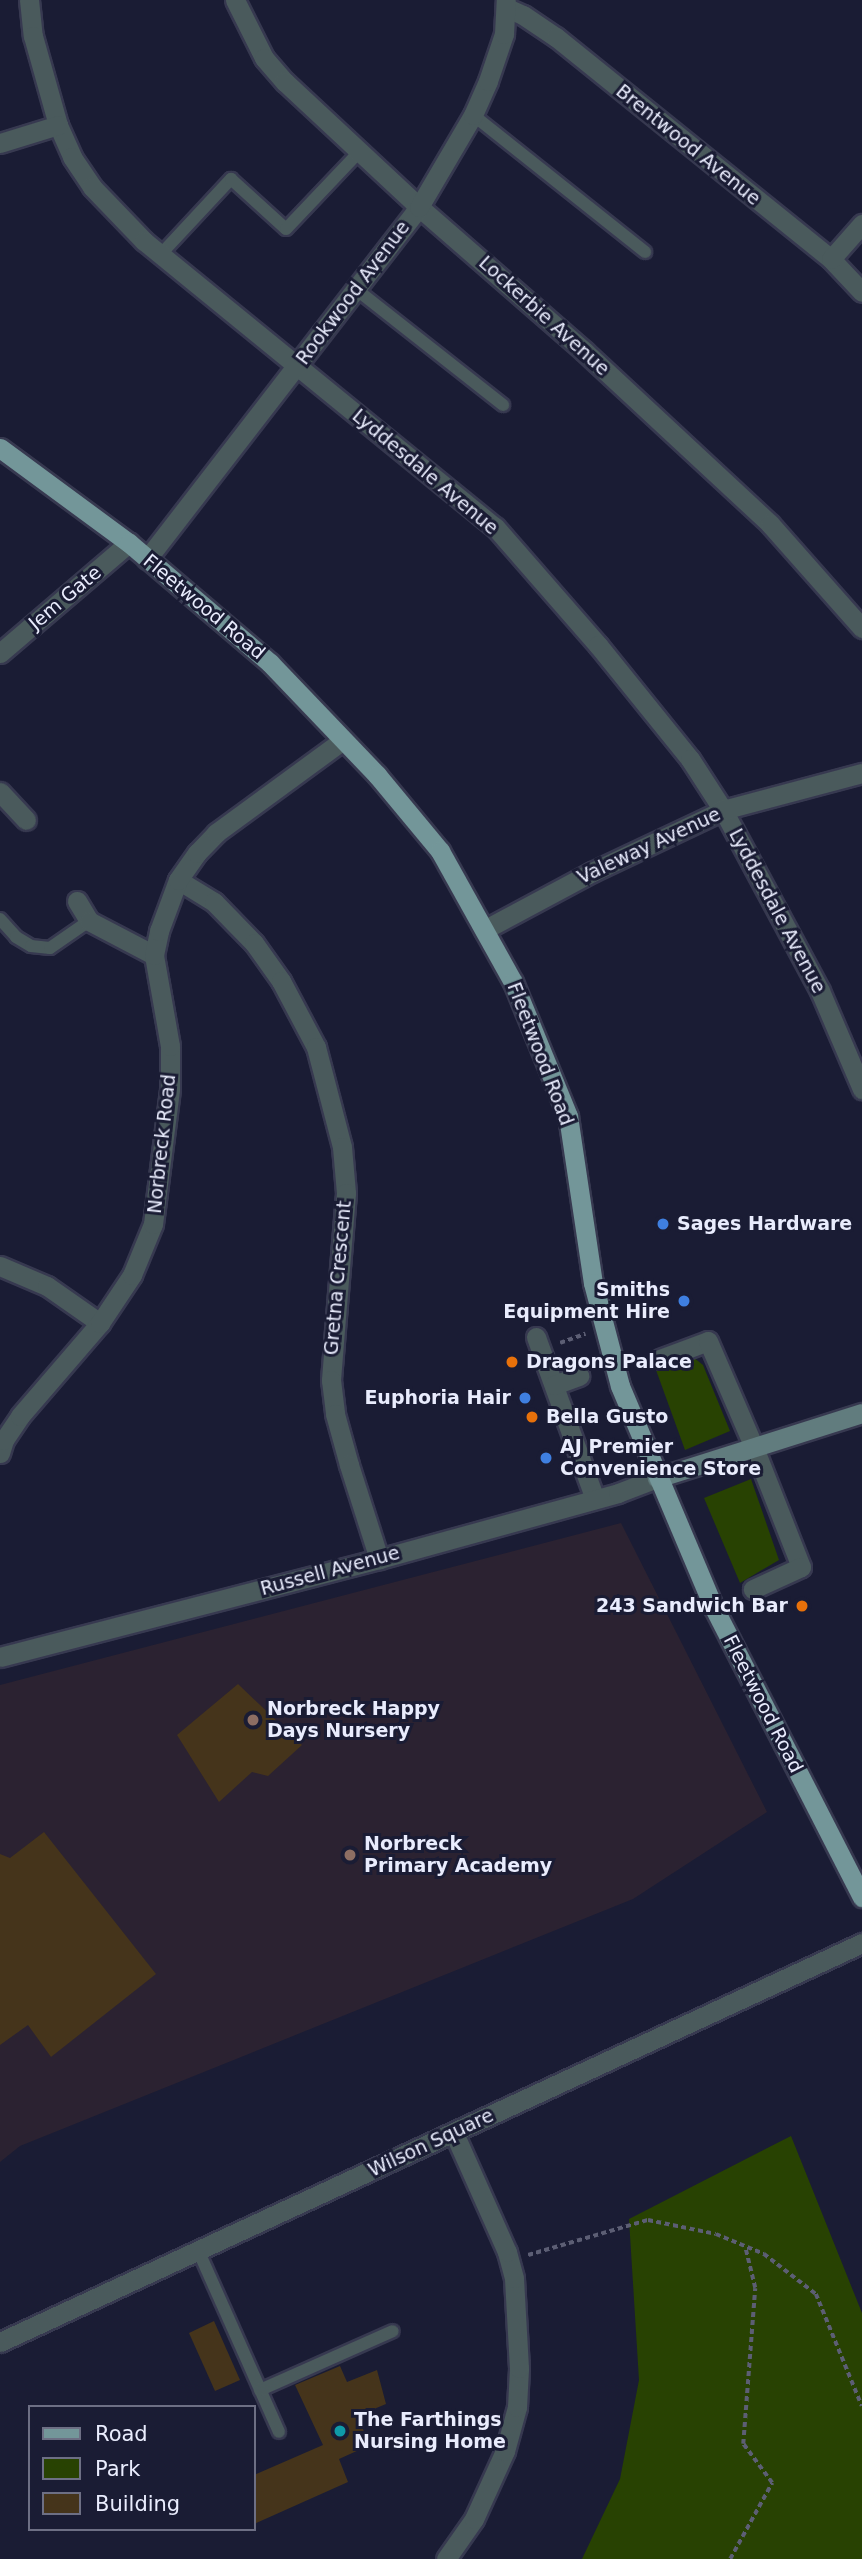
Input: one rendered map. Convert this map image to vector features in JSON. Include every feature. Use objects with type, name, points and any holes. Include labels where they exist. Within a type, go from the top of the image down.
[{"type":"main road","name":"Fleetwood Road","points":[[0,448],[129,543],[270,663],[377,775],[440,851],[513,982],[568,1116],[603,1327],[620,1386],[657,1478],[714,1608],[860,1887]]},
{"type":"main road","points":[[657,1478],[753,1445],[862,1413]]},
{"type":"street","name":"Lyddesdale Avenue","points":[[29,0],[33,36],[58,125],[72,157],[92,187],[120,219],[161,254],[495,527],[623,676],[690,760],[723,810],[820,991],[862,1089]]},
{"type":"street","name":"Lockerbie Avenue","points":[[235,0],[264,58],[359,152],[583,351],[770,524],[862,628]]},
{"type":"street","name":"Rookwood Avenue","points":[[147,559],[357,290],[419,206],[473,115],[496,62],[506,4]]},
{"type":"street","name":"Brentwood Avenue","points":[[506,4],[556,37],[831,259],[862,292]]},
{"type":"street","points":[[0,143],[58,125]]},
{"type":"street","points":[[831,259],[862,224]]},
{"type":"street","name":"Jem Gate","points":[[0,653],[129,543]]},
{"type":"street","name":"Norbreck Road","points":[[0,1453],[4,1440],[20,1416],[100,1323],[132,1275],[153,1224],[170,1089],[170,1046],[154,955],[159,931],[178,880],[197,853],[216,834],[343,740]]},
{"type":"street","name":"Valeway Avenue","points":[[484,930],[580,878],[723,810],[862,773]]},
{"type":"street","points":[[0,792],[26,820]]},
{"type":"street","name":"Gretna Crescent","points":[[178,880],[214,902],[254,943],[281,981],[316,1046],[342,1147],[346,1193],[331,1380],[335,1414],[379,1559]]},
{"type":"street","points":[[77,901],[89,921],[154,955]]},
{"type":"street","points":[[0,1266],[47,1286],[100,1323]]},
{"type":"street","points":[[660,1359],[708,1341],[753,1445],[801,1567],[753,1589]]},
{"type":"street","points":[[539,1343],[596,1499]]},
{"type":"street","points":[[554,1385],[579,1376]]},
{"type":"street","name":"Russell Avenue","points":[[0,1657],[379,1559],[596,1499],[657,1478]]},
{"type":"street","name":"Wilson Square","points":[[0,2342],[862,1943]]},
{"type":"street","points":[[446,2559],[474,2519],[486,2494],[505,2451],[517,2407],[514,2278],[454,2133]]},
{"type":"lane","points":[[473,115],[645,252]]},
{"type":"lane","points":[[161,254],[231,179],[286,229],[359,152]]},
{"type":"lane","points":[[357,290],[503,405]]},
{"type":"lane","points":[[0,919],[16,937],[31,946],[50,948],[89,921]]},
{"type":"lane","points":[[198,2250],[279,2432]]},
{"type":"lane","points":[[260,2390],[393,2331]]},
{"type":"path","points":[[539,1343],[603,1327]]},
{"type":"path","points":[[509,2261],[649,2220],[716,2234],[744,2245],[764,2254],[816,2294],[862,2406]]},
{"type":"path","points":[[730,2559],[772,2483],[743,2444],[755,2288],[744,2245]]},
{"type":"shaded area","name":"Norbreck Primary Academy","points":[[621,1523],[767,1812],[633,1899],[20,2146],[0,2162],[0,1685]]},
{"type":"green space","points":[[693,1357],[703,1365],[730,1431],[685,1450],[656,1370]]},
{"type":"green space","points":[[751,1479],[779,1560],[740,1583],[704,1498]]},
{"type":"green space","points":[[791,2136],[862,2313],[862,2559],[582,2559],[620,2479],[639,2380],[629,2219]]},
{"type":"building","points":[[238,1684],[302,1745],[268,1776],[252,1772],[219,1802],[177,1735]]},
{"type":"building","points":[[44,1832],[156,1974],[51,2057],[28,2025],[0,2045],[0,1854],[10,1858]]},
{"type":"building","points":[[214,2321],[240,2380],[215,2391],[189,2333]]},
{"type":"building","name":"The Farthings Nursing Home","points":[[340,2366],[347,2382],[377,2370],[386,2404],[357,2416],[370,2445],[339,2459],[348,2482],[256,2523],[256,2474],[323,2445],[295,2385]]},
{"type":"place","name":"Sages Hardware","points":[[663,1224]]},
{"type":"place","name":"Smiths Equipment Hire","points":[[684,1301]]},
{"type":"place","name":"Dragons Palace","points":[[512,1362]]},
{"type":"place","name":"Euphoria Hair","points":[[525,1398]]},
{"type":"place","name":"Bella Gusto","points":[[532,1417]]},
{"type":"place","name":"AJ Premier Convenience Store","points":[[546,1458]]},
{"type":"place","name":"243 Sandwich Bar","points":[[802,1606]]},
{"type":"place","name":"Norbreck Happy Days Nursery","points":[[253,1720]]},
{"type":"place","name":"Norbreck Primary Academy","points":[[350,1855]]},
{"type":"place","name":"The Farthings Nursing Home","points":[[340,2431]]}]
